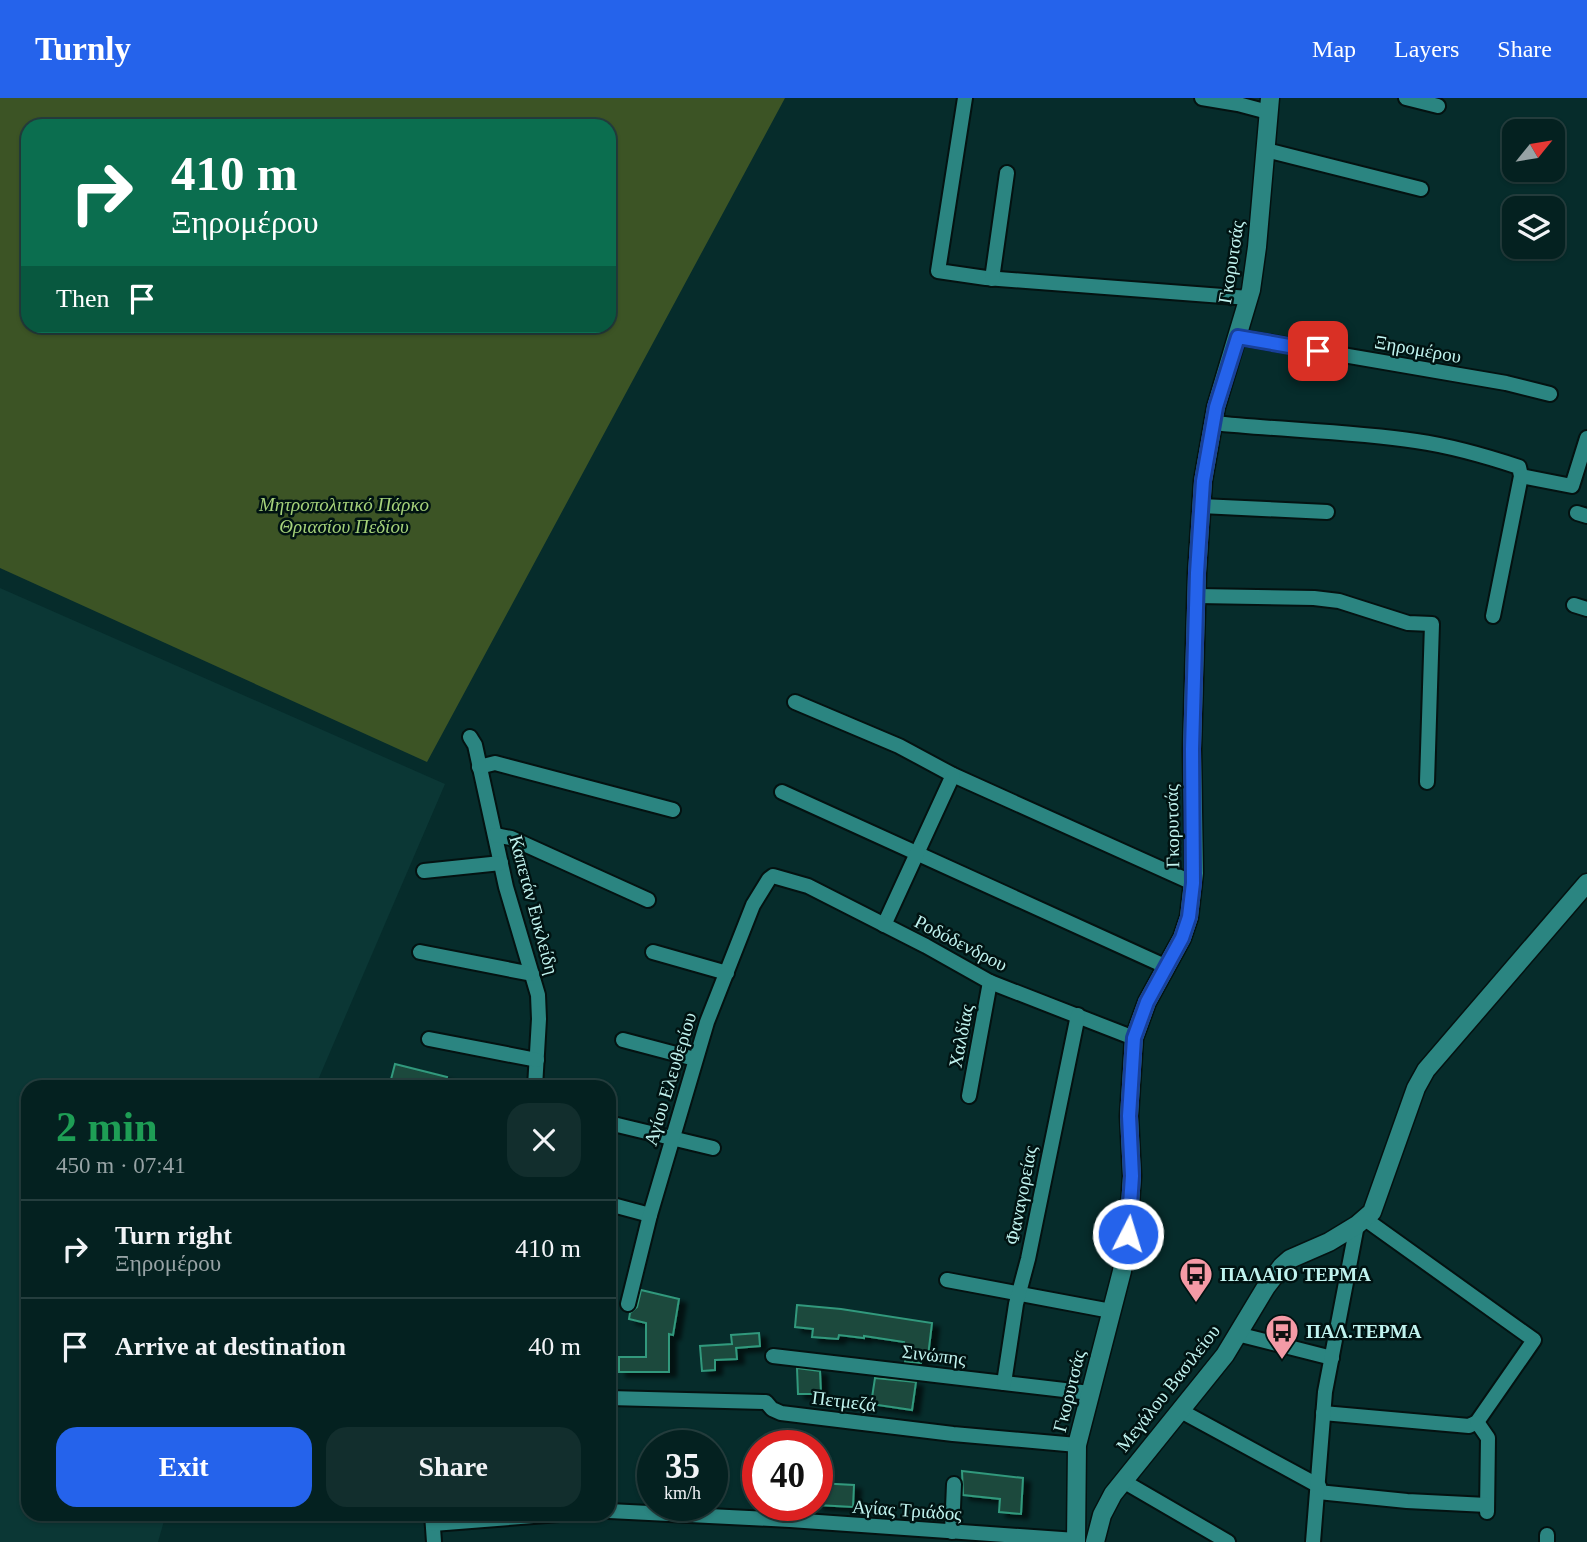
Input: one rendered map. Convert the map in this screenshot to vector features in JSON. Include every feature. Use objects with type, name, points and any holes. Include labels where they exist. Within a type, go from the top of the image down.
[{"type":"street","points":[[965,98],[938,271],[992,279],[1249,298]]},
{"type":"street","points":[[1202,98],[1269,105]]},
{"type":"street","points":[[1406,98],[1438,106]]},
{"type":"street","name":"Γκορυτσάς","points":[[1076,1541],[1077,1446],[1122,1271],[1131,1199],[1129,1116],[1134,1038],[1147,1002],[1182,938],[1189,917],[1193,883],[1192,749],[1201,506],[1213,423],[1249,298],[1257,247],[1269,105]]},
{"type":"street","points":[[1266,150],[1421,189]]},
{"type":"street","points":[[992,279],[1007,173]]},
{"type":"street","name":"Ξηρομέρου","points":[[1238,337],[1506,383],[1550,394]]},
{"type":"street","points":[[1213,423],[1416,441],[1479,454],[1519,467],[1521,476],[1493,616]]},
{"type":"street","points":[[1521,476],[1572,486],[1587,438]]},
{"type":"street","points":[[1201,506],[1327,512]]},
{"type":"street","points":[[1197,596],[1327,599],[1399,621],[1432,624],[1427,782]]},
{"type":"street","points":[[794,702],[899,746],[953,775],[1193,883]]},
{"type":"street","name":"Καπετάν Ευκλείδη","points":[[470,737],[475,744],[501,863],[538,995],[536,1080]]},
{"type":"street","points":[[479,767],[495,763],[673,810]]},
{"type":"street","points":[[884,925],[953,775]]},
{"type":"street","points":[[782,792],[1167,967]]},
{"type":"street","points":[[495,835],[511,838],[648,900]]},
{"type":"street","points":[[424,871],[501,863]]},
{"type":"street","name":"Ροδόδενδρου","points":[[773,876],[808,886],[990,982],[1134,1038]]},
{"type":"street","name":"Αγίου Ελευθερίου","points":[[628,1304],[650,1215],[695,1059],[754,905],[773,876]]},
{"type":"street","points":[[1313,1542],[1323,1413],[1361,1222],[1371,1212],[1381,1190],[1416,1088],[1426,1070],[1587,883]]},
{"type":"street","points":[[420,952],[533,974]]},
{"type":"street","points":[[653,952],[727,973]]},
{"type":"street","name":"Χαλδίας","points":[[969,1096],[990,982]]},
{"type":"street","name":"Φαναγορείας","points":[[1004,1384],[1019,1295],[1078,1015]]},
{"type":"street","points":[[429,1039],[537,1060]]},
{"type":"street","points":[[623,1040],[695,1059]]},
{"type":"street","points":[[616,1125],[713,1149]]},
{"type":"street","points":[[616,1206],[650,1215]]},
{"type":"street","points":[[1323,1413],[1469,1426],[1477,1422],[1534,1340],[1361,1222]]},
{"type":"street","name":"Μεγάλου Βασιλείου","points":[[1095,1542],[1102,1514],[1123,1481],[1225,1355],[1282,1266],[1290,1259],[1329,1242],[1361,1222]]},
{"type":"street","points":[[947,1280],[1111,1311]]},
{"type":"street","points":[[1237,1334],[1332,1358]]},
{"type":"street","name":"Σινώπης","points":[[772,1356],[1090,1393]]},
{"type":"street","name":"Πετμεζά","points":[[616,1398],[766,1402],[781,1413],[1077,1446]]},
{"type":"street","points":[[1181,1411],[1318,1489],[1487,1508],[1488,1438],[1477,1422]]},
{"type":"street","points":[[1123,1481],[1228,1542]]},
{"type":"street","points":[[951,1532],[954,1485]]},
{"type":"street","name":"Αγίας Τριάδος","points":[[616,1511],[777,1519],[1076,1541]]},
{"type":"street","points":[[433,1521],[434,1542]]},
{"type":"shaded area","points":[[0,588],[445,784],[318,1080],[21,1080],[21,1521],[164,1521],[158,1542],[0,1542]]},
{"type":"green space","name":"Μητροπολιτικό Πάρκο Θριασίου Πεδίου","points":[[0,98],[785,98],[427,762],[0,568]]},
{"type":"building","points":[[395,1064],[447,1077],[446,1080],[391,1080]]},
{"type":"building","points":[[641,1290],[679,1299],[673,1335],[669,1334],[669,1372],[619,1372],[619,1357],[646,1357],[646,1323],[629,1319],[630,1313],[637,1307]]},
{"type":"building","points":[[797,1305],[932,1323],[928,1356],[922,1355],[921,1363],[905,1362],[907,1348],[903,1348],[904,1342],[864,1336],[839,1335],[838,1339],[812,1337],[813,1329],[795,1327]]},
{"type":"building","points":[[759,1333],[760,1346],[736,1348],[737,1359],[715,1360],[715,1370],[702,1371],[700,1346],[732,1344],[731,1335]]},
{"type":"building","points":[[797,1368],[820,1371],[821,1394],[798,1394]]},
{"type":"building","points":[[875,1378],[916,1382],[912,1410],[871,1404]]},
{"type":"building","points":[[962,1471],[1023,1478],[1021,1514],[999,1512],[1000,1499],[963,1495]]},
{"type":"building","points":[[833,1484],[854,1485],[853,1507],[833,1506]]},
{"type":"place","name":"ΠΑΛΑΙΟ ΤΕΡΜΑ","points":[[1196,1304]]},
{"type":"place","name":"ΠΑΛ.ΤΕΡΜΑ","points":[[1282,1361]]},
{"type":"route","points":[[1128,1234],[1132,1176],[1130,1081],[1134,1038],[1147,1002],[1182,938],[1189,917],[1193,883],[1192,749],[1197,573],[1203,481],[1216,407],[1238,337],[1318,351]]}]
